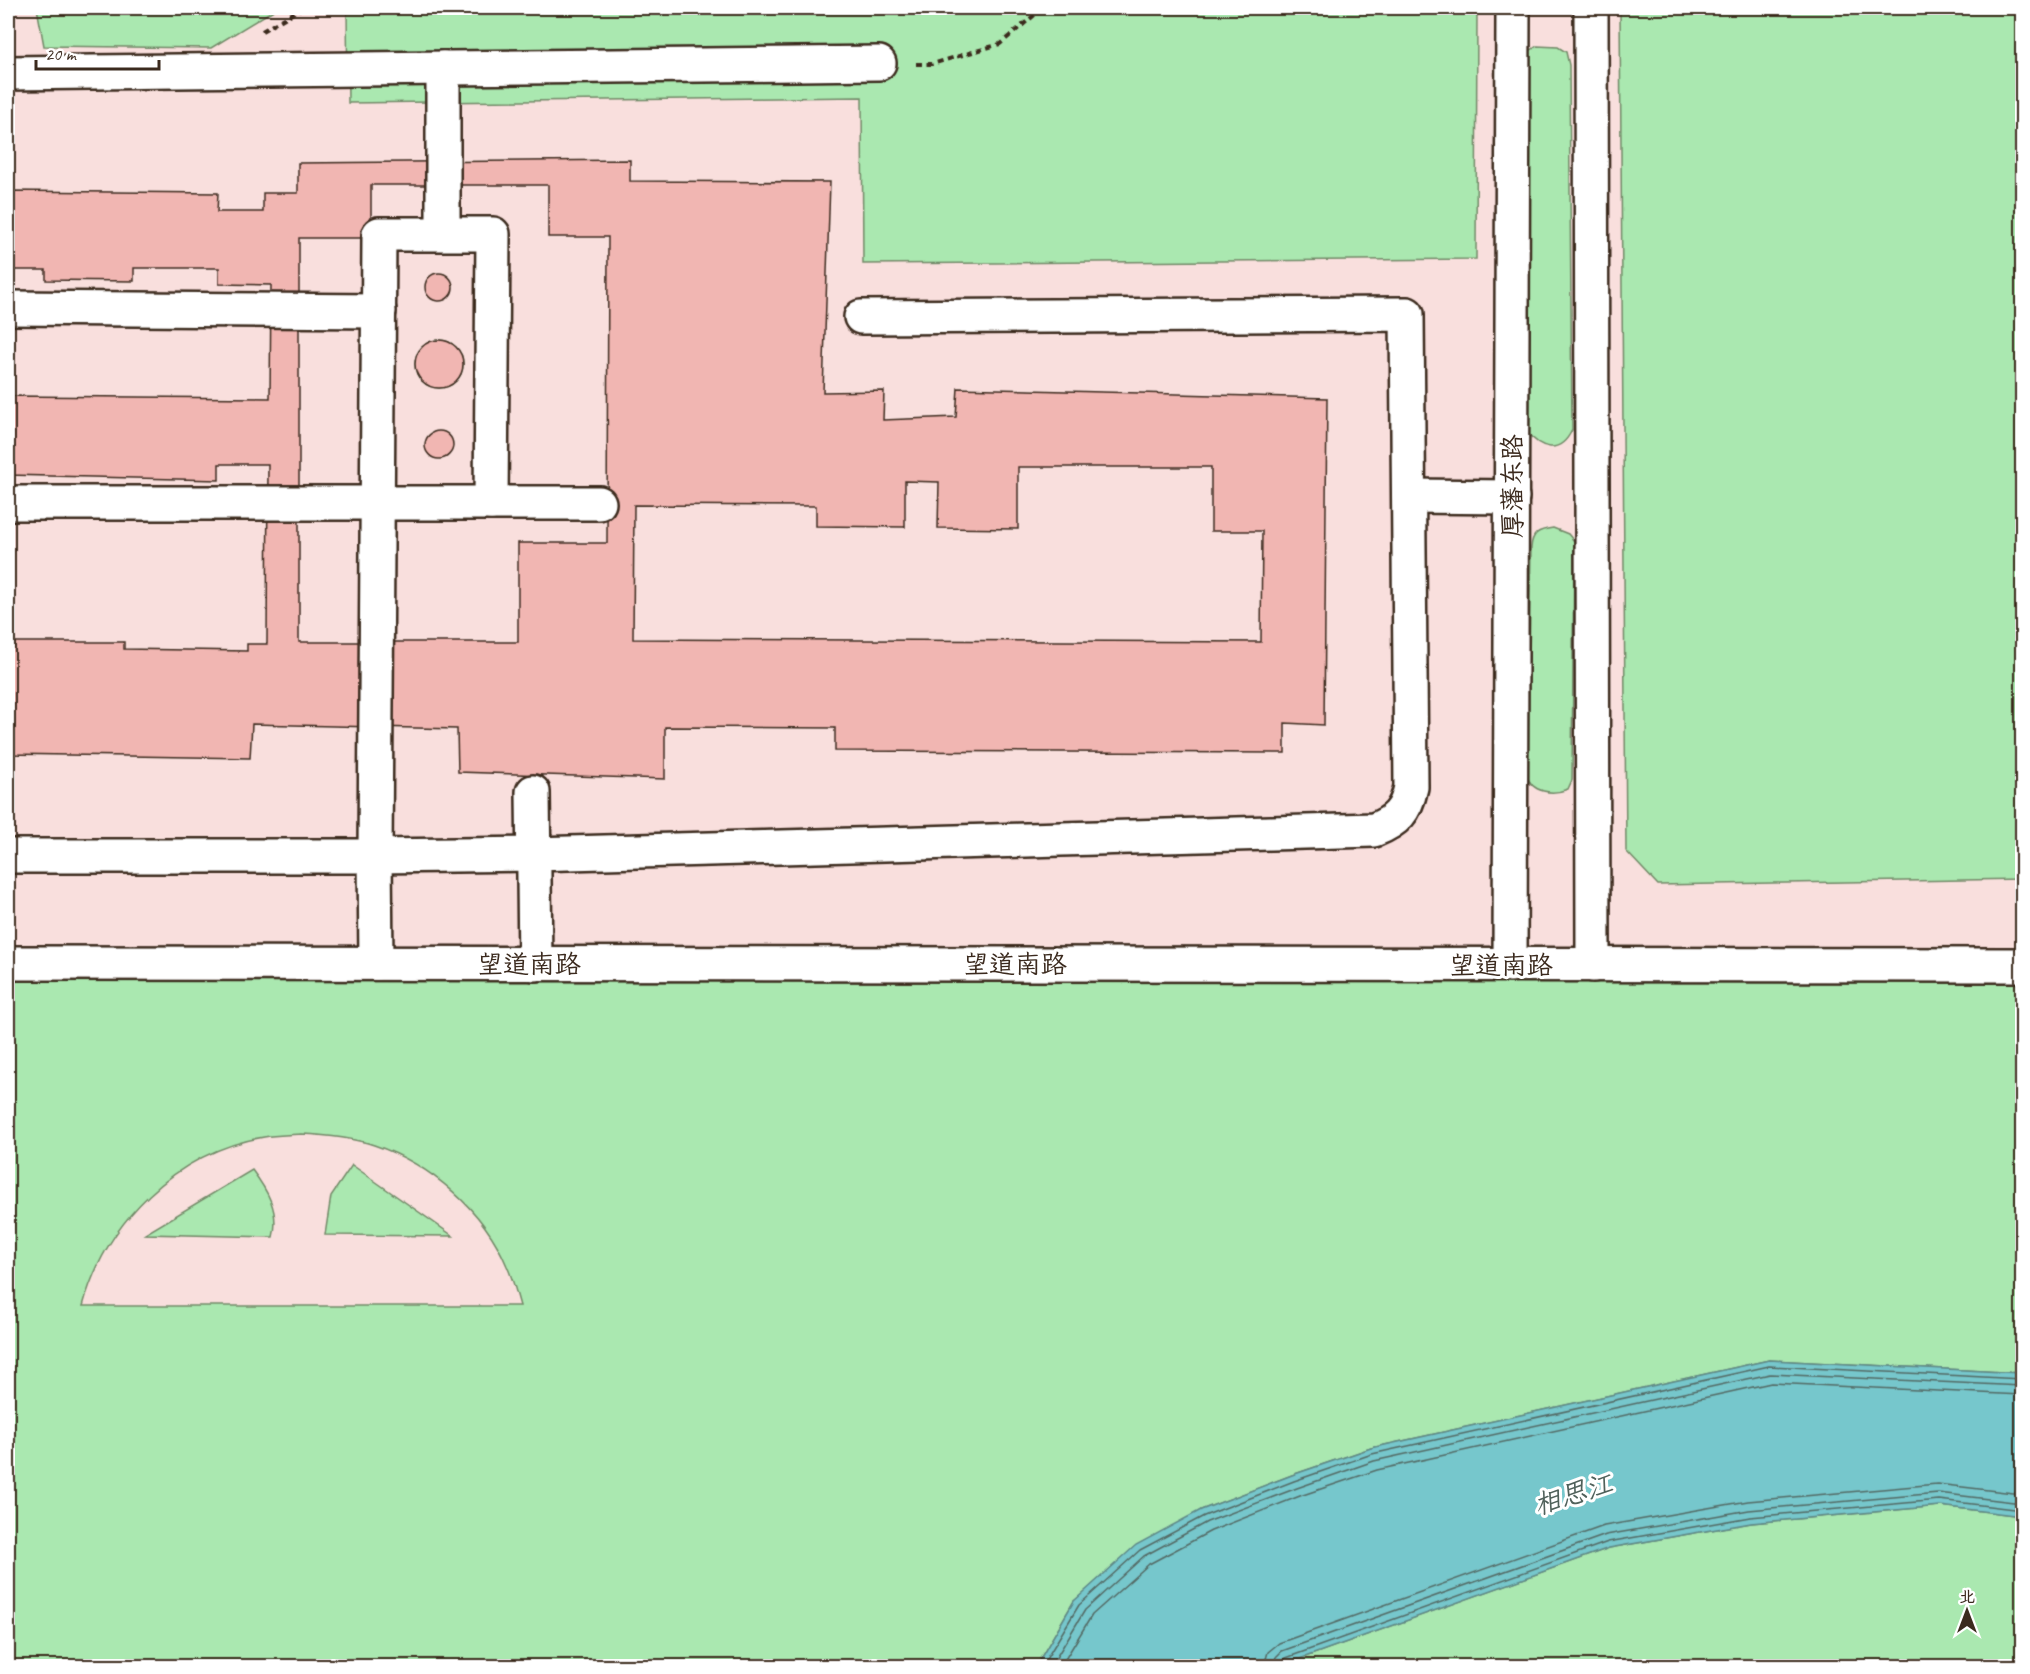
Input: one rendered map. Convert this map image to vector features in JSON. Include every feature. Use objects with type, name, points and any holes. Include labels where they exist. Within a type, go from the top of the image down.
[{"type":"street","name":"厚藩东路","points":[[1510,965],[1513,8]]},
{"type":"street","points":[[1590,8],[1593,965]]},
{"type":"street","points":[[8,73],[879,63]]},
{"type":"street","points":[[443,68],[443,232]]},
{"type":"street","points":[[376,963],[379,234],[493,234],[491,503]]},
{"type":"street","points":[[8,308],[379,311]]},
{"type":"street","points":[[8,856],[534,854],[1374,830],[1390,824],[1404,810],[1411,787],[1407,314],[861,317]]},
{"type":"street","points":[[1409,496],[1512,496]]},
{"type":"street","points":[[8,503],[599,503]]},
{"type":"street","points":[[533,792],[535,964]]},
{"type":"street","name":"望道南路","points":[[8,963],[2022,965]]},
{"type":"path","points":[[879,63],[932,64],[1000,44],[1042,8]]},
{"type":"shaded area","points":[[8,8],[2022,8],[2022,1666],[8,1666]]},
{"type":"green space","points":[[37,8],[277,8],[211,48],[44,46]]},
{"type":"green space","points":[[347,8],[1477,8],[1476,259],[863,264],[862,97],[348,103]]},
{"type":"green space","points":[[1620,8],[2022,8],[2022,879],[1658,885],[1626,851]]},
{"type":"green space","points":[[1537,46],[1558,47],[1566,52],[1569,65],[1572,430],[1562,443],[1550,447],[1538,442],[1526,431],[1527,61],[1530,51]]},
{"type":"green space","points":[[434,340],[444,340],[459,350],[463,364],[462,373],[453,384],[444,388],[434,388],[419,378],[415,369],[415,359],[425,344]]},
{"type":"green space","points":[[1553,528],[1568,534],[1574,541],[1572,780],[1568,789],[1549,792],[1533,786],[1527,775],[1531,548],[1537,533]]},
{"type":"green space","points":[[8,963],[2022,965],[2022,1373],[1769,1360],[1371,1448],[1201,1510],[1074,1601],[1036,1666],[8,1666]],"holes":[[[301,1134],[365,1142],[395,1153],[435,1177],[470,1208],[484,1226],[507,1266],[520,1306],[83,1306],[94,1275],[109,1246],[127,1219],[149,1195],[174,1175],[202,1158],[232,1145],[269,1136]]]},
{"type":"green space","points":[[352,1165],[453,1236],[325,1235],[331,1196]]},
{"type":"green space","points":[[252,1170],[271,1201],[275,1218],[273,1237],[145,1234]]},
{"type":"green space","points":[[1940,1506],[2022,1516],[2022,1666],[1280,1666],[1609,1548],[1751,1523]]},
{"type":"water","name":"相思江","points":[[1769,1360],[2022,1373],[2022,1516],[1940,1506],[1751,1523],[1609,1548],[1280,1666],[1036,1666],[1074,1601],[1136,1545],[1201,1510],[1371,1448]]},
{"type":"building","points":[[630,160],[630,181],[830,182],[823,392],[884,391],[883,420],[956,417],[958,388],[1327,398],[1324,725],[1285,723],[1285,753],[835,751],[835,728],[665,727],[665,779],[458,772],[457,729],[252,724],[250,758],[8,754],[8,642],[124,642],[124,649],[247,651],[247,644],[267,644],[268,464],[219,464],[219,480],[8,475],[8,396],[270,398],[271,285],[219,284],[219,268],[134,268],[134,281],[46,280],[46,270],[8,270],[8,191],[218,193],[217,212],[263,212],[263,193],[298,193],[298,163]],"holes":[[[371,185],[548,185],[548,237],[608,237],[607,543],[518,543],[518,642],[299,642],[299,238],[371,238]],[[1018,467],[1211,467],[1211,531],[1262,531],[1261,642],[633,639],[634,505],[816,506],[816,526],[905,527],[905,481],[939,482],[938,528],[1018,529]]]},
{"type":"building","points":[[439,273],[449,277],[453,287],[449,297],[439,301],[429,297],[425,287],[429,277]]},
{"type":"building","points":[[434,340],[444,340],[459,350],[463,364],[462,373],[453,384],[444,388],[434,388],[419,378],[415,369],[415,359],[425,344]]},
{"type":"building","points":[[439,431],[449,435],[453,445],[449,455],[439,459],[429,455],[425,445],[429,435]]}]
